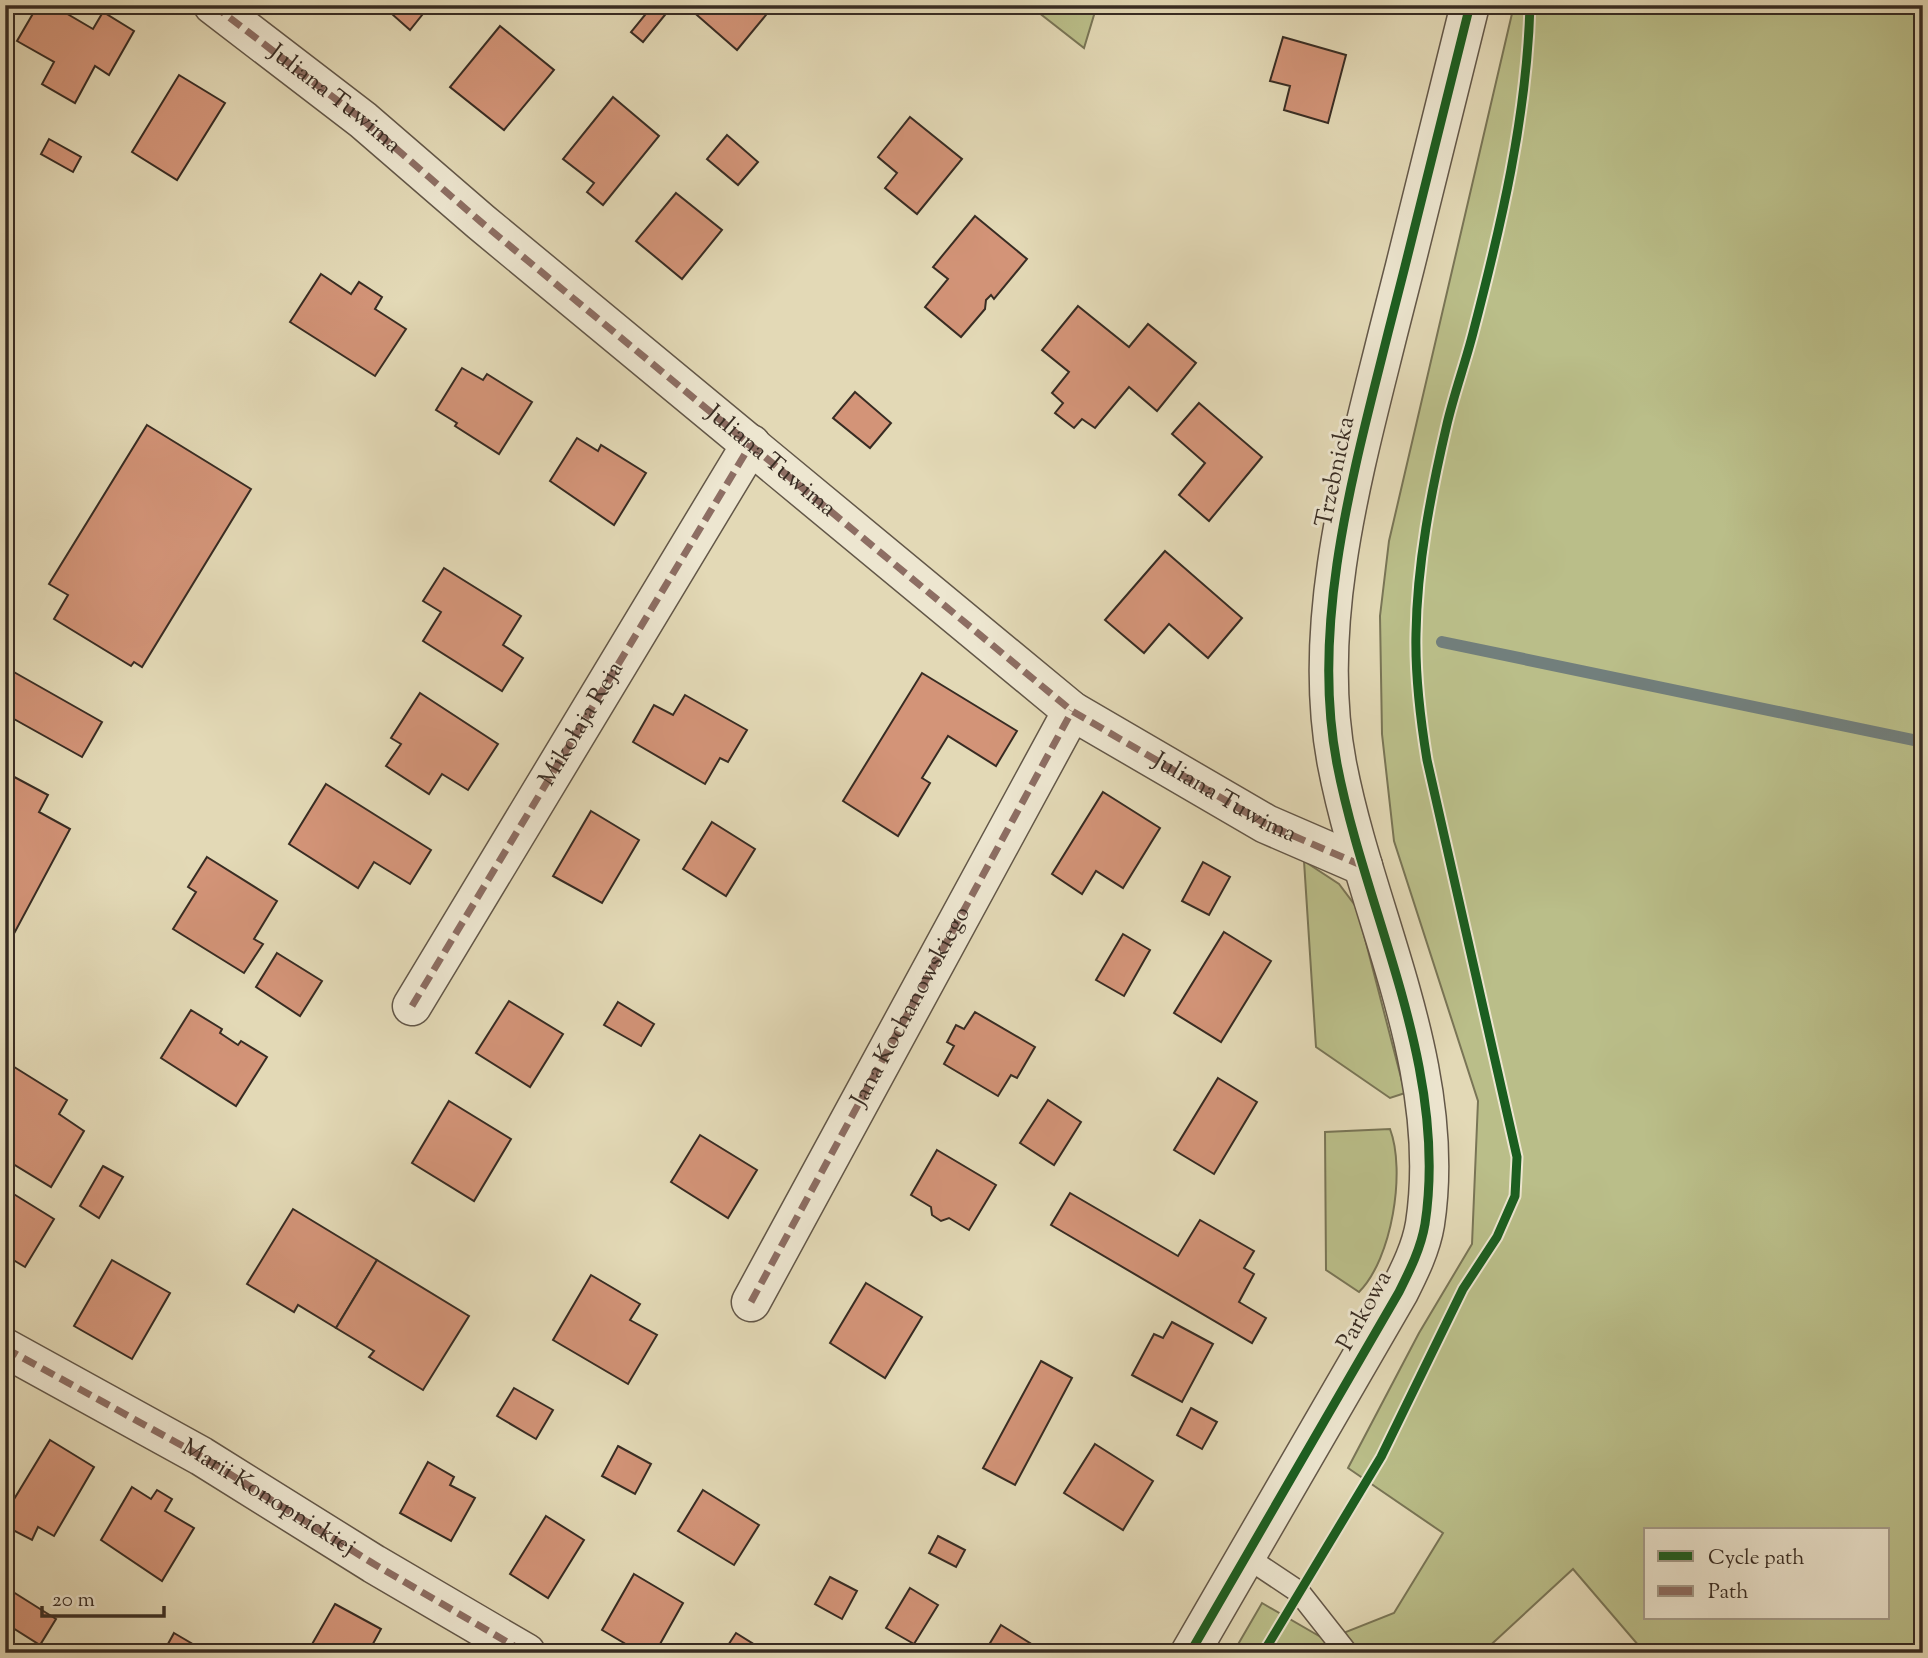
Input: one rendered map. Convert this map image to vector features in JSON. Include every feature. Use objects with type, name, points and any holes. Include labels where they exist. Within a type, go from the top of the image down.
[{"type":"street","name":"Juliana Tuwima","points":[[213,5],[394,145],[481,222],[1072,711],[1266,824],[1363,866]]},
{"type":"street","name":"Trzebnicka","points":[[1388,952],[1337,763],[1329,691],[1339,550],[1349,490],[1471,5]]},
{"type":"street","name":"Mikołaja Reja","points":[[412,1006],[751,444]]},
{"type":"street","name":"Jana Kochanowskiego","points":[[751,1302],[1072,711]]},
{"type":"street","name":"Parkowa","points":[[1190,1653],[1399,1292],[1414,1261],[1424,1226],[1429,1181],[1427,1124],[1415,1051],[1388,952]]},
{"type":"street","name":"Marii Konopnickiej","points":[[5,1348],[201,1456],[374,1564],[526,1653]]},
{"type":"lane","points":[[1245,1556],[1299,1592],[1347,1653]]},
{"type":"green space","points":[[1029,5],[1097,5],[1084,48]]},
{"type":"green space","points":[[1514,5],[1923,5],[1923,1653],[1645,1653],[1573,1569],[1482,1653],[1233,1653],[1262,1603],[1326,1640],[1394,1613],[1443,1533],[1348,1468],[1419,1333],[1472,1244],[1478,1101],[1394,841],[1382,734],[1380,616],[1389,541]]},
{"type":"green space","points":[[1304,861],[1339,884],[1357,908],[1405,1093],[1390,1098],[1316,1047]]},
{"type":"green space","points":[[1390,1129],[1397,1168],[1393,1214],[1380,1259],[1359,1292],[1326,1270],[1325,1132]]},
{"type":"building","points":[[38,5],[52,5],[93,29],[103,12],[134,31],[109,75],[95,66],[75,103],[42,84],[54,62],[17,41]]},
{"type":"building","points":[[393,5],[430,5],[410,30],[393,15],[398,9]]},
{"type":"building","points":[[653,5],[673,5],[643,42],[631,32]]},
{"type":"building","points":[[694,5],[754,5],[766,15],[737,50],[690,9]]},
{"type":"building","points":[[500,26],[554,70],[504,130],[450,87]]},
{"type":"building","points":[[1283,37],[1346,55],[1328,123],[1284,110],[1290,86],[1270,81]]},
{"type":"building","points":[[179,75],[225,103],[177,180],[132,152]]},
{"type":"building","points":[[613,97],[659,136],[603,205],[587,192],[594,183],[563,159]]},
{"type":"building","points":[[910,117],[962,159],[917,214],[885,188],[897,173],[878,157]]},
{"type":"building","points":[[727,135],[758,162],[738,185],[707,159]]},
{"type":"building","points":[[49,139],[81,157],[73,172],[41,154]]},
{"type":"building","points":[[676,193],[722,230],[682,279],[636,241]]},
{"type":"building","points":[[975,216],[1027,259],[994,299],[991,295],[986,300],[985,309],[961,337],[925,307],[948,279],[933,267]]},
{"type":"building","points":[[321,274],[351,294],[359,282],[382,297],[375,309],[406,329],[375,376],[290,322]]},
{"type":"building","points":[[1078,306],[1129,347],[1148,324],[1196,363],[1157,411],[1129,387],[1095,428],[1082,419],[1074,428],[1055,413],[1063,403],[1052,393],[1069,372],[1042,350]]},
{"type":"building","points":[[462,368],[483,380],[487,374],[532,402],[499,454],[455,426],[457,423],[436,410]]},
{"type":"building","points":[[855,392],[891,423],[870,448],[833,418]]},
{"type":"building","points":[[1199,403],[1262,457],[1209,521],[1179,495],[1205,463],[1172,434]]},
{"type":"building","points":[[147,425],[251,489],[142,667],[134,662],[131,666],[54,619],[68,595],[49,584]]},
{"type":"building","points":[[577,438],[598,451],[601,445],[646,473],[614,525],[550,481]]},
{"type":"building","points":[[1165,551],[1242,618],[1208,658],[1169,624],[1144,653],[1105,620]]},
{"type":"building","points":[[444,568],[521,616],[503,645],[523,658],[502,691],[423,641],[441,612],[423,601]]},
{"type":"building","points":[[5,667],[102,722],[82,757],[5,714]]},
{"type":"building","points":[[922,673],[1017,731],[996,766],[948,736],[922,778],[930,783],[898,836],[843,801]]},
{"type":"building","points":[[420,693],[498,744],[468,790],[442,774],[429,794],[386,766],[401,744],[391,738]]},
{"type":"building","points":[[685,695],[747,730],[728,762],[720,758],[705,784],[633,742],[654,705],[673,715]]},
{"type":"building","points":[[5,772],[48,795],[39,812],[70,829],[9,943],[5,941]]},
{"type":"building","points":[[326,784],[431,850],[410,884],[374,862],[358,888],[289,844]]},
{"type":"building","points":[[1103,792],[1160,828],[1123,888],[1096,871],[1082,894],[1052,874]]},
{"type":"building","points":[[591,811],[639,840],[602,903],[553,876]]},
{"type":"building","points":[[712,822],[755,849],[726,896],[683,869]]},
{"type":"building","points":[[207,857],[277,901],[254,939],[263,944],[244,973],[173,929],[196,892],[188,887]]},
{"type":"building","points":[[1203,862],[1230,877],[1209,915],[1182,901]]},
{"type":"building","points":[[1224,932],[1271,961],[1221,1042],[1174,1013]]},
{"type":"building","points":[[1123,934],[1150,950],[1124,996],[1096,980]]},
{"type":"building","points":[[277,953],[322,981],[300,1016],[256,987]]},
{"type":"building","points":[[509,1001],[563,1034],[530,1087],[476,1053]]},
{"type":"building","points":[[618,1002],[654,1024],[641,1046],[604,1025]]},
{"type":"building","points":[[191,1010],[222,1029],[220,1033],[238,1045],[241,1041],[267,1057],[236,1106],[161,1058]]},
{"type":"building","points":[[975,1012],[1035,1047],[1017,1078],[1011,1075],[998,1096],[944,1064],[954,1046],[947,1042],[956,1025],[964,1029]]},
{"type":"building","points":[[11,1065],[67,1100],[59,1114],[84,1131],[51,1187],[5,1159],[9,1147],[5,1144],[5,1074]]},
{"type":"building","points":[[1218,1078],[1257,1102],[1214,1174],[1174,1150]]},
{"type":"building","points":[[1048,1100],[1081,1122],[1054,1165],[1020,1143]]},
{"type":"building","points":[[449,1101],[511,1139],[474,1201],[412,1163]]},
{"type":"building","points":[[700,1135],[757,1170],[728,1218],[671,1182]]},
{"type":"building","points":[[937,1150],[996,1185],[969,1230],[949,1218],[941,1221],[932,1215],[931,1207],[911,1195]]},
{"type":"building","points":[[103,1166],[123,1177],[99,1218],[80,1206]]},
{"type":"building","points":[[12,1193],[54,1219],[25,1267],[5,1255],[5,1204]]},
{"type":"building","points":[[1070,1193],[1178,1256],[1200,1220],[1254,1251],[1244,1268],[1254,1274],[1239,1302],[1266,1318],[1252,1343],[1051,1225]]},
{"type":"building","points":[[293,1209],[377,1260],[336,1328],[298,1305],[294,1312],[247,1284]]},
{"type":"building","points":[[112,1260],[170,1293],[132,1359],[74,1326]]},
{"type":"building","points":[[377,1260],[469,1316],[423,1390],[369,1357],[374,1351],[336,1328]]},
{"type":"building","points":[[591,1275],[640,1304],[630,1320],[657,1335],[628,1384],[553,1340]]},
{"type":"building","points":[[866,1283],[922,1317],[885,1378],[830,1343]]},
{"type":"building","points":[[1172,1322],[1213,1344],[1182,1402],[1132,1375],[1154,1334],[1163,1338]]},
{"type":"building","points":[[1041,1361],[1072,1378],[1015,1485],[983,1468]]},
{"type":"building","points":[[514,1388],[553,1410],[536,1439],[497,1416]]},
{"type":"building","points":[[1191,1408],[1217,1422],[1202,1449],[1177,1435]]},
{"type":"building","points":[[50,1440],[94,1467],[54,1536],[38,1527],[32,1540],[5,1526],[5,1514]]},
{"type":"building","points":[[1095,1444],[1153,1481],[1123,1530],[1064,1493]]},
{"type":"building","points":[[618,1446],[651,1464],[635,1494],[602,1476]]},
{"type":"building","points":[[428,1462],[454,1477],[450,1485],[475,1498],[451,1541],[400,1513]]},
{"type":"building","points":[[132,1487],[151,1499],[157,1490],[172,1499],[165,1511],[194,1528],[162,1581],[101,1540]]},
{"type":"building","points":[[703,1490],[759,1525],[734,1565],[678,1531]]},
{"type":"building","points":[[546,1516],[584,1540],[548,1598],[510,1574]]},
{"type":"building","points":[[938,1536],[965,1550],[956,1567],[929,1553]]},
{"type":"building","points":[[634,1574],[683,1603],[655,1653],[641,1653],[602,1630]]},
{"type":"building","points":[[830,1577],[857,1591],[842,1619],[815,1604]]},
{"type":"building","points":[[910,1588],[938,1605],[914,1644],[886,1628]]},
{"type":"building","points":[[10,1590],[56,1619],[40,1645],[5,1623],[5,1597]]},
{"type":"building","points":[[335,1604],[381,1629],[368,1653],[307,1653]]},
{"type":"building","points":[[1001,1625],[1046,1653],[984,1653]]},
{"type":"building","points":[[174,1633],[208,1653],[163,1653]]},
{"type":"building","points":[[736,1633],[768,1653],[723,1653]]},
{"type":"waterway","points":[[1442,642],[1923,742]]},
{"type":"marked path","points":[[213,5],[363,120],[481,222],[1072,711],[1266,824],[1363,866]]},
{"type":"marked path","points":[[412,1006],[751,444]]},
{"type":"marked path","points":[[751,1302],[1072,711]]},
{"type":"marked path","points":[[5,1348],[201,1456],[374,1564],[526,1653]]},
{"type":"cycle path","points":[[1190,1653],[1399,1292],[1418,1250],[1425,1224],[1429,1165],[1425,1107],[1401,991],[1350,821],[1337,764],[1330,711],[1329,656],[1332,602],[1350,492],[1470,5]]},
{"type":"cycle path","points":[[1263,1653],[1381,1457],[1463,1289],[1497,1237],[1515,1196],[1517,1157],[1427,760],[1418,697],[1416,634],[1422,555],[1436,476],[1511,171],[1524,88],[1530,5]]}]
